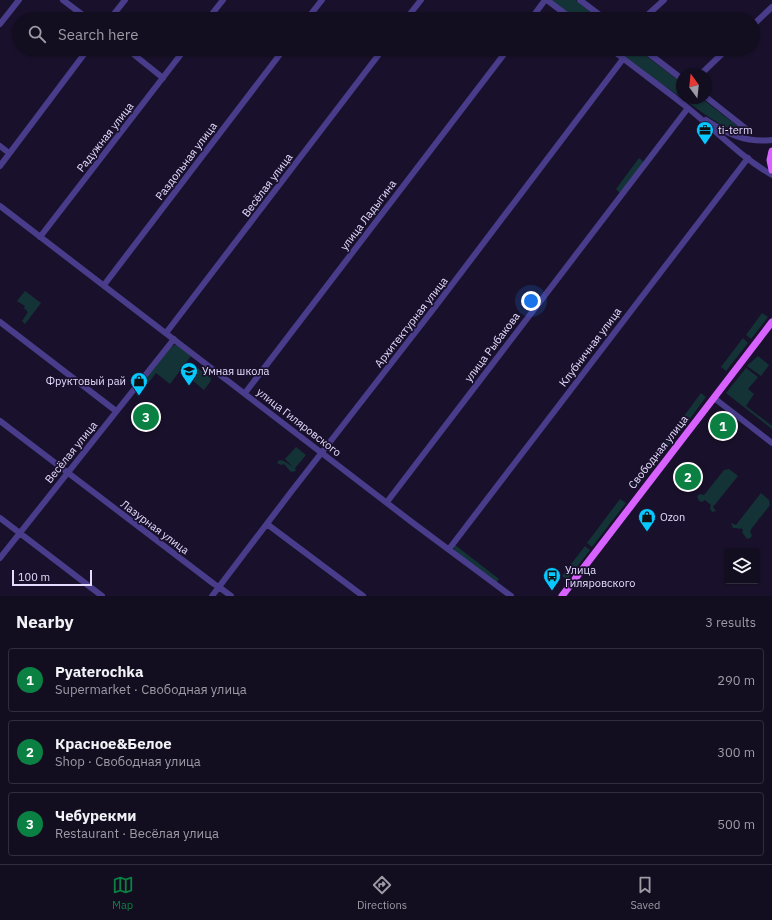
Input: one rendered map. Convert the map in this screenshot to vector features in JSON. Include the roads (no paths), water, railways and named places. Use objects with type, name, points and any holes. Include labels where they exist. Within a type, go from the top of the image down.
[{"type":"main road","points":[[772,151],[770,160],[772,170]]},
{"type":"main road","name":"Свободная улица","points":[[562,596],[772,322]]},
{"type":"street","points":[[0,24],[19,0]]},
{"type":"street","points":[[63,0],[79,12]]},
{"type":"street","points":[[116,12],[125,0]]},
{"type":"street","points":[[214,12],[223,0]]},
{"type":"street","points":[[313,12],[322,0]]},
{"type":"street","points":[[412,12],[421,0]]},
{"type":"street","points":[[537,12],[546,0],[562,12]]},
{"type":"street","points":[[580,0],[596,12]]},
{"type":"street","points":[[651,12],[664,0]]},
{"type":"street","points":[[760,18],[772,7]]},
{"type":"street","points":[[0,166],[83,56]]},
{"type":"street","points":[[136,56],[163,78]]},
{"type":"street","name":"Радужная улица","points":[[40,237],[180,56]]},
{"type":"street","name":"Раздольная улица","points":[[104,285],[279,56]]},
{"type":"street","name":"Весёлая улица","points":[[166,333],[378,56]]},
{"type":"street","name":"улица Ладыгина","points":[[244,393],[503,56]]},
{"type":"street","points":[[620,56],[688,108],[728,134],[751,140],[772,140]]},
{"type":"street","points":[[653,56],[676,74]]},
{"type":"street","points":[[707,68],[720,56]]},
{"type":"street","name":"Архитектурная улица","points":[[212,596],[435,307],[623,59]]},
{"type":"street","points":[[712,102],[749,130]]},
{"type":"street","points":[[688,108],[712,130],[772,175]]},
{"type":"street","name":"улица Рыбакова","points":[[386,502],[599,222],[688,108]]},
{"type":"street","points":[[0,146],[9,153]]},
{"type":"street","name":"Клубничная улица","points":[[450,549],[748,158]]},
{"type":"street","name":"улица Гиляровского","points":[[0,206],[511,596]]},
{"type":"street","points":[[0,322],[116,411]]},
{"type":"street","name":"Весёлая улица","points":[[0,558],[174,340]]},
{"type":"street","points":[[714,398],[772,443]]},
{"type":"street","name":"Лазурная улица","points":[[0,421],[231,596]]},
{"type":"street","points":[[0,518],[102,596]]},
{"type":"street","points":[[267,524],[362,596]]},
{"type":"place","name":"ti-term","points":[[705,145]]},
{"type":"place","name":"Умная школа","points":[[189,386]]},
{"type":"place","name":"Фруктовый рай","points":[[139,396]]},
{"type":"place","name":"Чебурекми","points":[[146,417]]},
{"type":"place","name":"Pyaterochka","points":[[723,426]]},
{"type":"place","name":"Красное&Белое","points":[[688,477]]},
{"type":"place","name":"Ozon","points":[[647,532]]},
{"type":"place","name":"Улица Гиляровского","points":[[552,591]]}]
